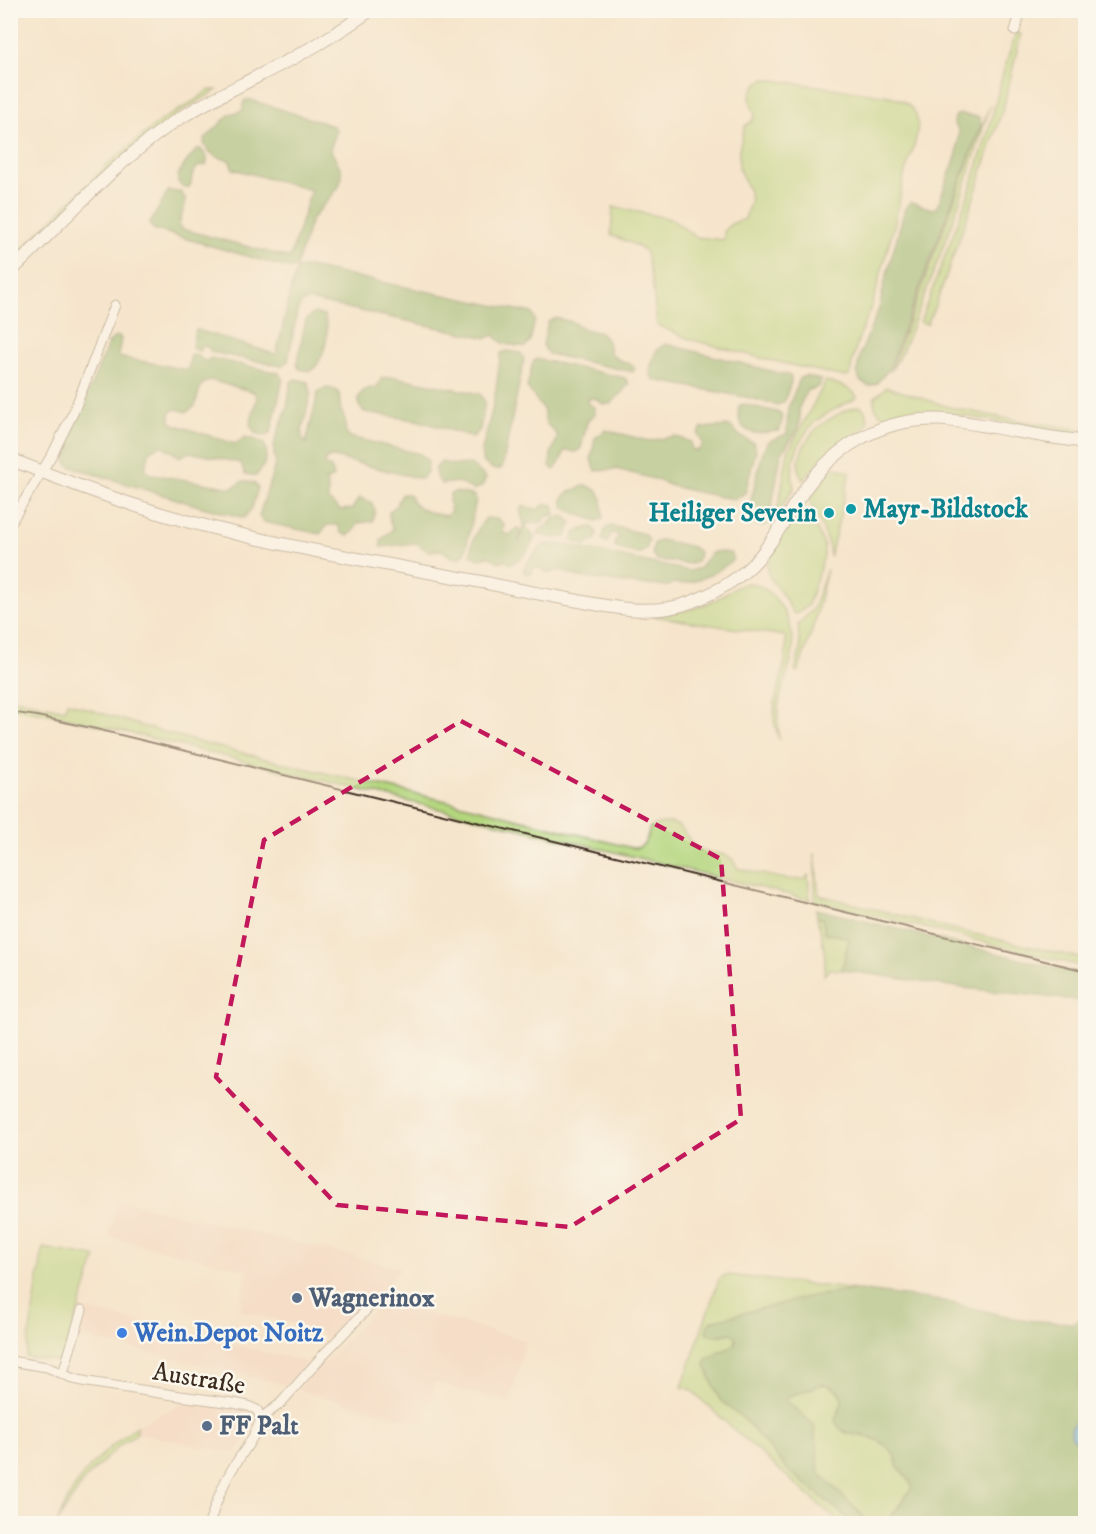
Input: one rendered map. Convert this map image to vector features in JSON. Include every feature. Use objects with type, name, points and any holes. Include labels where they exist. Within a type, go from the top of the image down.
[{"type":"main road","points":[[10,272],[104,180],[140,147],[170,125],[206,102],[266,73],[345,29],[371,10]]},
{"type":"main road","points":[[10,459],[100,494],[234,533],[521,590],[635,610],[687,604],[727,584],[751,566],[805,488],[833,457],[849,445],[879,429],[923,420],[951,420],[1086,442]]},
{"type":"street","points":[[1015,31],[1021,10]]},
{"type":"street","points":[[10,524],[53,453],[75,411],[115,305]]},
{"type":"street","points":[[261,1418],[280,1404],[376,1300]]},
{"type":"street","points":[[63,1373],[82,1310]]},
{"type":"street","name":"Austraße","points":[[10,1361],[47,1367],[74,1379],[109,1386],[233,1403],[257,1410],[261,1418],[259,1427],[230,1472],[218,1496],[209,1524]]},
{"type":"highlighted area","points":[[461,721],[721,859],[741,1119],[570,1227],[337,1205],[216,1077],[264,840]]},
{"type":"shaded area","points":[[119,1200],[402,1268],[324,1345],[325,1340],[317,1330],[239,1311],[248,1270],[108,1237]]},
{"type":"shaded area","points":[[382,1302],[526,1340],[510,1403],[435,1383],[424,1424],[298,1390]]},
{"type":"shaded area","points":[[85,1309],[308,1362],[286,1385],[79,1336]]},
{"type":"shaded area","points":[[180,1400],[233,1406],[252,1414],[255,1418],[254,1424],[236,1454],[137,1433],[136,1426],[178,1406]]},
{"type":"green space","points":[[1016,33],[1021,34],[1004,105],[971,206],[927,324],[920,322],[970,190]]},
{"type":"green space","points":[[765,79],[890,96],[903,101],[910,107],[917,119],[916,139],[905,172],[896,217],[876,292],[858,342],[850,375],[845,377],[689,339],[657,325],[646,252],[638,246],[611,235],[613,207],[671,219],[696,237],[724,240],[724,232],[731,224],[745,219],[751,199],[739,169],[739,149],[745,126],[752,121],[755,115],[750,99],[752,90]]},
{"type":"green space","points":[[208,90],[217,90],[176,115],[11,264],[11,260],[109,163],[163,119]]},
{"type":"green space","points":[[245,100],[333,126],[337,131],[330,149],[341,169],[342,178],[338,188],[311,220],[296,267],[291,269],[153,229],[150,224],[168,191],[181,192],[186,200],[179,224],[182,229],[290,258],[311,190],[233,169],[229,160],[214,155],[204,144],[205,139],[230,114],[243,110]]},
{"type":"green space","points":[[990,105],[941,253],[908,338],[890,372]]},
{"type":"green space","points":[[960,114],[979,117],[981,125],[889,369],[876,384],[869,386],[860,381],[857,371],[860,355],[880,306],[905,208],[911,202],[932,209],[937,207],[957,154],[959,130],[954,124],[955,116]]},
{"type":"green space","points":[[197,149],[201,149],[206,156],[207,163],[198,166],[188,188],[181,185],[178,176],[184,164]]},
{"type":"green space","points":[[308,267],[532,313],[535,320],[530,341],[525,347],[504,344],[494,335],[487,338],[309,300],[301,303],[297,312],[288,361],[281,366],[212,352],[203,345],[199,351],[192,348],[195,331],[198,330],[274,354],[277,352],[297,269]]},
{"type":"green space","points":[[314,313],[325,316],[327,331],[323,353],[311,371],[299,369],[297,363],[306,320]]},
{"type":"green space","points":[[556,318],[601,333],[608,341],[610,353],[619,360],[632,365],[635,368],[633,372],[548,354],[543,345],[548,322]]},
{"type":"green space","points":[[117,336],[121,338],[118,357],[188,370],[193,354],[198,355],[204,361],[211,358],[279,373],[283,379],[271,432],[266,436],[255,433],[250,425],[257,398],[254,392],[210,380],[201,385],[195,406],[187,412],[176,409],[170,413],[170,421],[176,425],[235,444],[245,437],[263,442],[266,460],[256,476],[245,474],[241,463],[189,452],[180,457],[161,445],[150,451],[145,468],[150,474],[232,488],[243,481],[254,483],[258,488],[252,508],[244,518],[72,467],[66,463],[66,456],[71,448],[69,440],[108,344]]},
{"type":"green space","points":[[666,344],[791,376],[784,402],[777,405],[654,380],[650,374],[654,356],[661,346]]},
{"type":"green space","points":[[507,351],[521,353],[524,359],[502,468],[496,470],[482,461],[482,450],[494,402],[501,353]]},
{"type":"green space","points":[[537,359],[625,378],[629,384],[611,404],[603,404],[595,398],[588,399],[589,404],[595,408],[595,414],[587,422],[581,448],[576,452],[566,450],[554,470],[550,466],[551,454],[558,436],[546,423],[543,409],[527,387],[533,362]]},
{"type":"green space","points":[[805,376],[821,380],[820,385],[807,390],[799,408],[798,429],[781,454],[769,522],[763,526],[753,524],[749,508],[763,451],[769,441],[787,434],[788,408],[800,378]]},
{"type":"green space","points":[[394,377],[480,394],[485,402],[480,430],[473,437],[416,420],[364,412],[359,406],[358,398],[364,390],[377,387],[382,378]]},
{"type":"green space","points":[[295,379],[308,382],[311,392],[302,431],[302,439],[306,443],[318,393],[325,388],[330,388],[339,393],[346,423],[345,431],[350,437],[420,454],[428,461],[427,472],[422,479],[334,457],[326,458],[325,465],[332,469],[334,477],[325,481],[328,488],[328,500],[340,510],[352,509],[359,498],[371,502],[375,510],[373,521],[358,523],[348,536],[341,533],[338,525],[327,525],[320,534],[264,522],[259,516],[276,462],[274,449],[276,436],[287,408],[291,382]]},
{"type":"green space","points":[[826,381],[847,388],[857,397],[828,413],[808,429],[793,462],[794,488],[771,524],[779,503],[788,451]]},
{"type":"green space","points":[[887,387],[949,407],[1014,420],[1085,430],[1085,436],[952,414],[922,413],[886,417],[880,414],[874,403],[875,397]]},
{"type":"green space","points":[[743,404],[780,413],[782,419],[779,431],[757,433],[745,429],[740,422],[739,414],[739,406]]},
{"type":"green space","points":[[860,406],[867,415],[865,427],[833,449],[803,480],[799,458],[810,436],[834,416]]},
{"type":"green space","points":[[730,426],[740,436],[754,443],[756,451],[745,493],[734,499],[675,487],[616,469],[596,471],[591,460],[595,438],[606,430],[649,441],[675,436],[691,442],[691,449],[698,451],[703,444],[698,434],[702,428]]},
{"type":"green space","points":[[441,462],[455,465],[471,464],[486,478],[482,486],[474,490],[458,482],[442,484],[436,477],[435,469]]},
{"type":"green space","points":[[834,467],[850,472],[830,557],[825,534],[809,498]]},
{"type":"green space","points":[[586,485],[598,491],[602,499],[603,518],[597,521],[563,507],[563,498],[569,492]]},
{"type":"green space","points":[[455,492],[473,495],[476,500],[465,553],[460,558],[451,557],[442,550],[427,551],[417,543],[381,547],[381,540],[393,529],[389,512],[396,506],[402,494],[409,494],[415,504],[423,510],[446,516],[451,511],[450,494]]},
{"type":"green space","points":[[545,504],[554,505],[555,515],[547,516],[543,522],[527,524],[526,528],[535,537],[523,557],[510,564],[505,560],[499,562],[488,556],[479,559],[471,554],[475,535],[486,518],[498,519],[504,525],[503,533],[510,535],[517,528],[521,530],[518,540],[520,542],[524,523],[520,511],[523,506],[537,510]]},
{"type":"green space","points":[[800,507],[810,516],[824,545],[824,556],[808,605],[796,614],[793,613],[771,579],[768,566],[769,558],[778,539]]},
{"type":"green space","points":[[564,516],[572,523],[566,537],[553,538],[538,534],[541,528],[547,526],[553,519]]},
{"type":"green space","points":[[612,526],[644,534],[649,540],[646,550],[638,554],[616,548],[614,544],[618,536],[614,533],[609,535],[606,543],[602,539],[606,528]]},
{"type":"green space","points":[[593,527],[597,533],[596,539],[587,545],[572,540],[575,533]]},
{"type":"green space","points":[[661,540],[693,547],[699,552],[697,562],[691,564],[657,560],[652,554],[654,543]]},
{"type":"green space","points":[[546,544],[565,545],[690,571],[700,568],[710,555],[716,552],[732,554],[733,560],[696,581],[672,583],[669,586],[578,577],[562,570],[549,573],[533,567],[532,573],[526,574],[523,570],[528,562],[535,552]]},
{"type":"green space","points":[[827,569],[815,621],[798,672],[795,671],[800,649],[798,625],[813,609]]},
{"type":"green space","points":[[747,583],[766,590],[774,598],[787,617],[791,628],[793,649],[778,708],[779,740],[774,721],[774,710],[786,657],[785,636],[652,616],[698,607]]},
{"type":"green space","points":[[11,698],[65,710],[67,702],[206,744],[472,807],[632,848],[643,845],[650,827],[671,823],[678,826],[697,848],[730,857],[737,868],[793,879],[806,878],[808,874],[810,900],[72,719],[11,708]]},
{"type":"green space","points":[[815,853],[819,895],[965,932],[1085,959],[1085,967],[815,901]]},
{"type":"green space","points":[[816,909],[1085,975],[1085,1001],[964,988],[842,970],[849,938],[825,933],[822,918],[817,918]]},
{"type":"green space","points":[[817,918],[822,918],[825,933],[849,938],[842,970],[829,969],[824,975],[824,953]]},
{"type":"green space","points":[[1077,1130],[1085,1130],[1085,1277]]},
{"type":"green space","points":[[43,1248],[96,1257],[62,1362],[26,1357]]},
{"type":"green space","points":[[727,1275],[858,1290],[807,1297],[712,1321],[708,1325],[718,1336],[731,1333],[737,1337],[735,1345],[707,1359],[705,1365],[720,1400],[744,1419],[788,1470],[854,1523],[840,1523],[690,1389],[682,1387],[719,1279]]},
{"type":"green space","points":[[858,1290],[943,1301],[1022,1320],[1072,1323],[1080,1320],[1085,1312],[1085,1376],[1080,1375],[1078,1385],[1085,1388],[1085,1416],[1078,1418],[1082,1443],[1085,1442],[1085,1523],[854,1523],[788,1470],[744,1419],[720,1400],[705,1365],[707,1359],[735,1345],[736,1337],[731,1333],[714,1335],[706,1331],[712,1321],[807,1297]],"holes":[[[824,1384],[842,1397],[841,1407],[835,1418],[839,1428],[884,1444],[895,1456],[896,1463],[911,1484],[912,1488],[889,1520],[877,1522],[866,1519],[819,1473],[814,1425],[787,1401],[787,1397]]]},
{"type":"green space","points":[[824,1384],[836,1390],[842,1397],[841,1407],[835,1418],[844,1432],[872,1438],[884,1444],[895,1456],[899,1467],[910,1482],[912,1488],[889,1520],[877,1522],[866,1519],[818,1473],[814,1425],[786,1401],[787,1397]]},
{"type":"green space","points":[[136,1426],[137,1433],[121,1444],[85,1479],[57,1522],[72,1491],[83,1475],[108,1449]]},
{"type":"water","points":[[1085,1416],[1085,1442],[1079,1442],[1072,1436],[1072,1427]]},
{"type":"railway","points":[[10,712],[96,729],[1086,971]]},
{"type":"place","name":"Mayr-Bildstock","points":[[851,509]]},
{"type":"place","name":"Heiliger Severin","points":[[829,513]]},
{"type":"place","name":"Wagnerinox","points":[[297,1298]]},
{"type":"place","name":"Wein.Depot Noitz","points":[[122,1333]]},
{"type":"place","name":"FF Palt","points":[[207,1426]]}]
